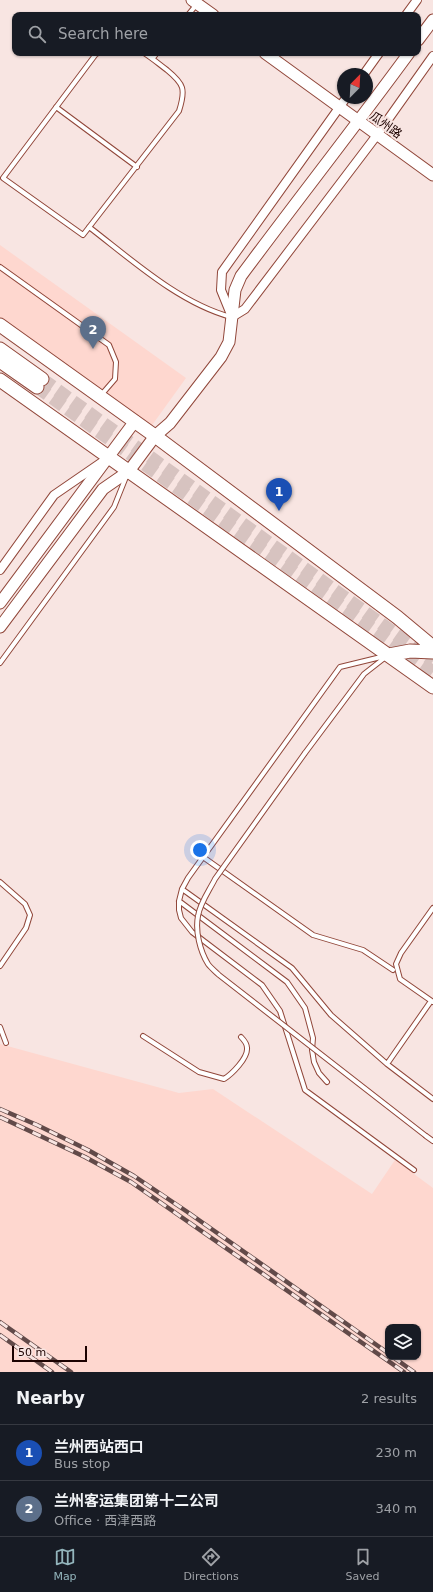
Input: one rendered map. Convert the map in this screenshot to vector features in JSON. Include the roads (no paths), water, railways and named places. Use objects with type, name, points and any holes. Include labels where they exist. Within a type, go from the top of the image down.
[{"type":"main road","points":[[0,325],[135,421],[397,617],[433,647]]},
{"type":"main road","points":[[0,349],[39,383],[0,361]]},
{"type":"main road","points":[[0,380],[433,687]]},
{"type":"main road","points":[[389,655],[410,651],[433,652]]},
{"type":"street","points":[[408,12],[417,0]]},
{"type":"street","points":[[195,2],[209,12]]},
{"type":"street","points":[[421,36],[433,20]]},
{"type":"street","name":"瓜州路","points":[[269,56],[433,176]]},
{"type":"street","points":[[368,68],[377,56]]},
{"type":"street","points":[[0,627],[103,489],[129,471],[155,436],[170,423],[221,357],[229,342],[235,290],[241,276],[407,56]]},
{"type":"street","points":[[232,317],[245,309],[377,135],[433,56]]},
{"type":"street","points":[[232,317],[221,290],[222,272],[342,104]]},
{"type":"street","points":[[0,603],[135,421]]},
{"type":"street","points":[[0,570],[54,495],[109,457]]},
{"type":"lane","points":[[190,12],[195,2]]},
{"type":"lane","points":[[94,56],[3,178],[83,235],[174,120],[179,111],[182,101],[180,81],[149,56]]},
{"type":"lane","points":[[56,107],[137,167]]},
{"type":"lane","points":[[89,227],[180,296],[215,313],[232,317]]},
{"type":"lane","points":[[0,267],[65,315],[109,345],[116,362],[115,379],[100,396]]},
{"type":"lane","points":[[0,663],[114,507],[129,471]]},
{"type":"lane","points":[[389,655],[364,674],[305,753],[215,879],[203,901],[198,916],[198,931],[201,949],[209,965],[220,975],[433,1141]]},
{"type":"lane","points":[[389,655],[340,667],[203,857],[182,889],[179,901],[179,910],[185,926],[262,985],[280,1011],[305,1090],[414,1170]]},
{"type":"lane","points":[[203,857],[313,935],[364,950],[393,970]]},
{"type":"lane","points":[[0,882],[25,904],[30,915],[26,928],[0,966]]},
{"type":"lane","points":[[182,889],[292,968],[331,1015],[387,1064],[433,1099]]},
{"type":"lane","points":[[179,901],[287,982],[305,1008],[314,1038],[312,1050],[314,1062],[319,1073],[327,1082]]},
{"type":"lane","points":[[387,1064],[432,1002],[400,979],[396,964],[400,953],[433,908]]},
{"type":"lane","points":[[0,1027],[6,1043]]},
{"type":"lane","points":[[143,1036],[199,1072],[224,1079],[232,1074],[245,1056],[248,1049],[241,1036]]},
{"type":"tunnel","points":[[42,379],[433,661]]},
{"type":"tunnel","points":[[37,387],[433,672]]},
{"type":"railway","points":[[0,1109],[88,1150],[134,1176],[385,1351]]},
{"type":"railway","points":[[0,1117],[85,1157],[131,1182],[404,1372]]},
{"type":"railway","points":[[0,1322],[71,1372]]},
{"type":"railway","points":[[0,1335],[52,1372]]},
{"type":"railway","points":[[397,1360],[414,1372]]},
{"type":"place","name":"兰州客运集团第十二公司","points":[[93,349]]},
{"type":"place","name":"兰州西站西口","points":[[279,511]]}]
